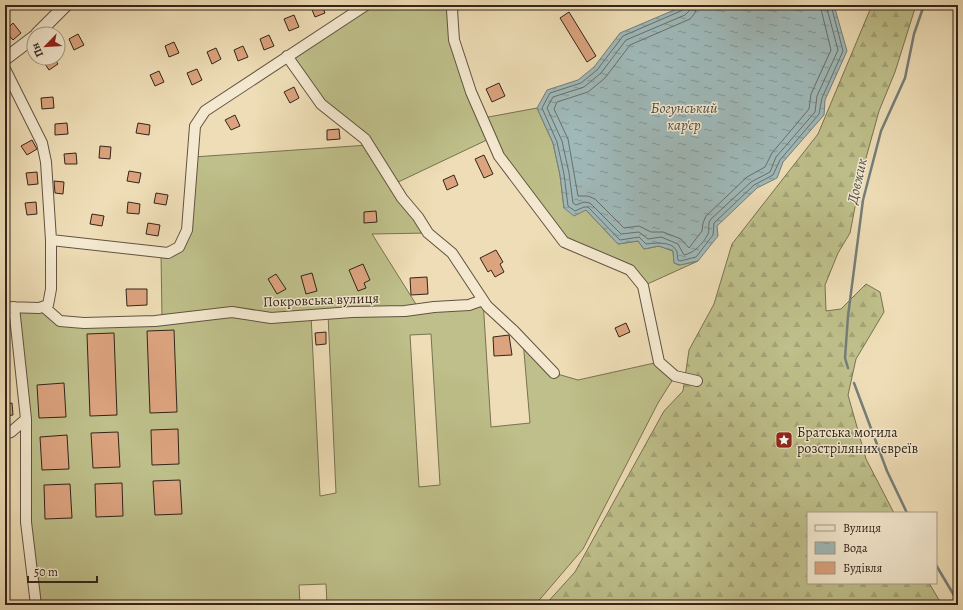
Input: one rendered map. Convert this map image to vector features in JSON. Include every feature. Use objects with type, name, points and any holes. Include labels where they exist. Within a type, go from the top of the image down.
[{"type":"street","points":[[45,26],[66,5]]},
{"type":"street","points":[[51,240],[168,253],[179,247],[187,230],[195,126],[206,111],[366,5]]},
{"type":"street","points":[[455,5],[452,10],[454,40],[471,92],[499,156],[564,242],[630,270],[643,286],[659,362],[675,376],[697,382]]},
{"type":"street","points":[[5,59],[26,43]]},
{"type":"street","points":[[287,56],[321,104],[365,139],[402,198],[418,217],[428,233],[452,253],[487,306],[514,331],[554,373]]},
{"type":"street","points":[[5,69],[42,144],[46,162],[51,240],[51,289],[48,305],[44,307],[10,307],[26,419],[26,522],[36,605]]},
{"type":"street","name":"Покровська вулиця","points":[[44,307],[60,321],[84,323],[155,321],[232,312],[271,318],[352,312],[405,311],[434,307],[469,305],[483,300]]},
{"type":"street","points":[[5,434],[11,432],[26,419]]},
{"type":"green space","points":[[366,5],[455,5],[454,40],[483,118],[537,108],[553,143],[560,175],[564,208],[586,210],[618,244],[638,241],[644,249],[659,246],[673,251],[674,263],[679,265],[698,261],[643,286],[630,270],[564,242],[491,138],[394,184],[428,233],[372,234],[419,309],[483,300],[491,427],[530,423],[523,340],[554,373],[578,380],[659,362],[675,376],[658,403],[583,549],[535,605],[327,605],[326,584],[299,585],[300,605],[36,605],[27,465],[14,307],[44,307],[60,321],[162,320],[161,253],[168,253],[187,230],[193,157],[369,145],[321,104],[287,56]],"holes":[[[328,314],[336,493],[320,496],[311,315]],[[431,334],[440,485],[419,487],[410,335]]]},
{"type":"green space","points":[[872,5],[916,5],[895,72],[879,111],[861,176],[850,233],[838,253],[825,285],[826,311],[841,309],[866,284],[880,292],[884,312],[856,359],[848,395],[866,459],[893,512],[807,512],[807,584],[930,584],[942,605],[545,605],[575,572],[664,411],[683,391],[689,350],[714,304],[732,244],[818,134]]},
{"type":"water","name":"Богунський кар'єр","points":[[686,5],[834,5],[847,51],[825,100],[824,115],[783,162],[777,178],[757,188],[717,226],[718,236],[698,261],[680,265],[674,263],[673,251],[659,246],[644,249],[638,241],[618,244],[586,210],[574,216],[564,208],[560,175],[553,143],[537,108],[547,90],[578,80],[594,67],[620,33]]},
{"type":"building","points":[[310,5],[322,5],[325,13],[315,17]]},
{"type":"building","points":[[569,12],[596,56],[587,62],[560,18]]},
{"type":"building","points":[[294,15],[299,27],[289,31],[284,19]]},
{"type":"building","points":[[13,23],[21,33],[13,40],[5,31]]},
{"type":"building","points":[[78,34],[84,45],[74,50],[69,39]]},
{"type":"building","points":[[269,35],[274,46],[264,50],[260,39]]},
{"type":"building","points":[[174,42],[179,53],[169,57],[165,46]]},
{"type":"building","points":[[243,46],[248,57],[238,61],[234,50]]},
{"type":"building","points":[[216,48],[221,59],[212,64],[207,52]]},
{"type":"building","points":[[46,66],[55,66],[49,70]]},
{"type":"building","points":[[197,69],[202,80],[192,85],[187,73]]},
{"type":"building","points":[[159,71],[164,82],[155,86],[150,75]]},
{"type":"building","points":[[499,83],[505,96],[492,102],[486,89]]},
{"type":"building","points":[[294,87],[299,98],[290,103],[284,92]]},
{"type":"building","points":[[53,97],[54,108],[42,109],[41,98]]},
{"type":"building","points":[[235,115],[240,126],[231,130],[225,120]]},
{"type":"building","points":[[67,123],[68,134],[55,135],[55,124]]},
{"type":"building","points":[[138,123],[150,125],[149,135],[136,133]]},
{"type":"building","points":[[339,129],[340,139],[327,140],[327,130]]},
{"type":"building","points":[[32,140],[37,149],[27,155],[21,146]]},
{"type":"building","points":[[100,146],[111,147],[110,159],[99,158]]},
{"type":"building","points":[[76,153],[77,164],[65,164],[64,154]]},
{"type":"building","points":[[484,155],[493,174],[484,178],[475,159]]},
{"type":"building","points":[[129,171],[141,173],[139,183],[127,181]]},
{"type":"building","points":[[37,172],[38,184],[28,185],[26,173]]},
{"type":"building","points":[[454,175],[458,185],[447,190],[443,180]]},
{"type":"building","points":[[54,181],[64,182],[63,194],[55,193]]},
{"type":"building","points":[[156,193],[168,195],[166,205],[154,203]]},
{"type":"building","points":[[36,202],[37,214],[27,215],[25,203]]},
{"type":"building","points":[[128,202],[140,204],[139,214],[127,213]]},
{"type":"building","points":[[376,211],[377,222],[364,223],[364,212]]},
{"type":"building","points":[[92,214],[104,216],[102,226],[90,224]]},
{"type":"building","points":[[148,223],[160,225],[158,236],[146,234]]},
{"type":"building","points":[[496,250],[503,262],[500,264],[504,272],[495,277],[491,270],[488,272],[480,258]]},
{"type":"building","points":[[363,264],[370,280],[364,283],[366,288],[358,291],[349,270]]},
{"type":"building","points":[[312,273],[317,291],[306,294],[301,276]]},
{"type":"building","points":[[276,274],[286,289],[277,294],[268,279]]},
{"type":"building","points":[[427,277],[428,294],[411,295],[410,278]]},
{"type":"building","points":[[126,289],[147,289],[147,305],[127,306]]},
{"type":"building","points":[[626,323],[630,332],[619,337],[615,328]]},
{"type":"building","points":[[174,330],[177,412],[150,413],[147,331]]},
{"type":"building","points":[[326,332],[326,344],[316,345],[315,333]]},
{"type":"building","points":[[114,333],[117,415],[90,416],[87,334]]},
{"type":"building","points":[[509,335],[512,355],[494,356],[493,337]]},
{"type":"building","points":[[64,383],[66,417],[39,418],[37,385]]},
{"type":"building","points":[[12,403],[13,415],[5,416],[5,404]]},
{"type":"building","points":[[178,429],[179,464],[152,465],[151,430]]},
{"type":"building","points":[[118,432],[120,467],[93,468],[91,433]]},
{"type":"building","points":[[67,435],[69,469],[42,470],[40,437]]},
{"type":"building","points":[[180,480],[182,514],[155,515],[153,481]]},
{"type":"building","points":[[122,483],[123,516],[96,517],[95,484]]},
{"type":"building","points":[[70,484],[72,518],[45,519],[44,485]]},
{"type":"waterway","name":"Довжик","points":[[848,368],[845,358],[848,316],[863,200],[881,131],[905,78],[914,34],[924,5]]},
{"type":"waterway","name":"Довжик","points":[[854,383],[887,471],[907,512]]},
{"type":"waterway","name":"Довжик","points":[[937,567],[958,602]]},
{"type":"place","name":"Братська могила розстріляних євреїв","points":[[784,440]]}]
